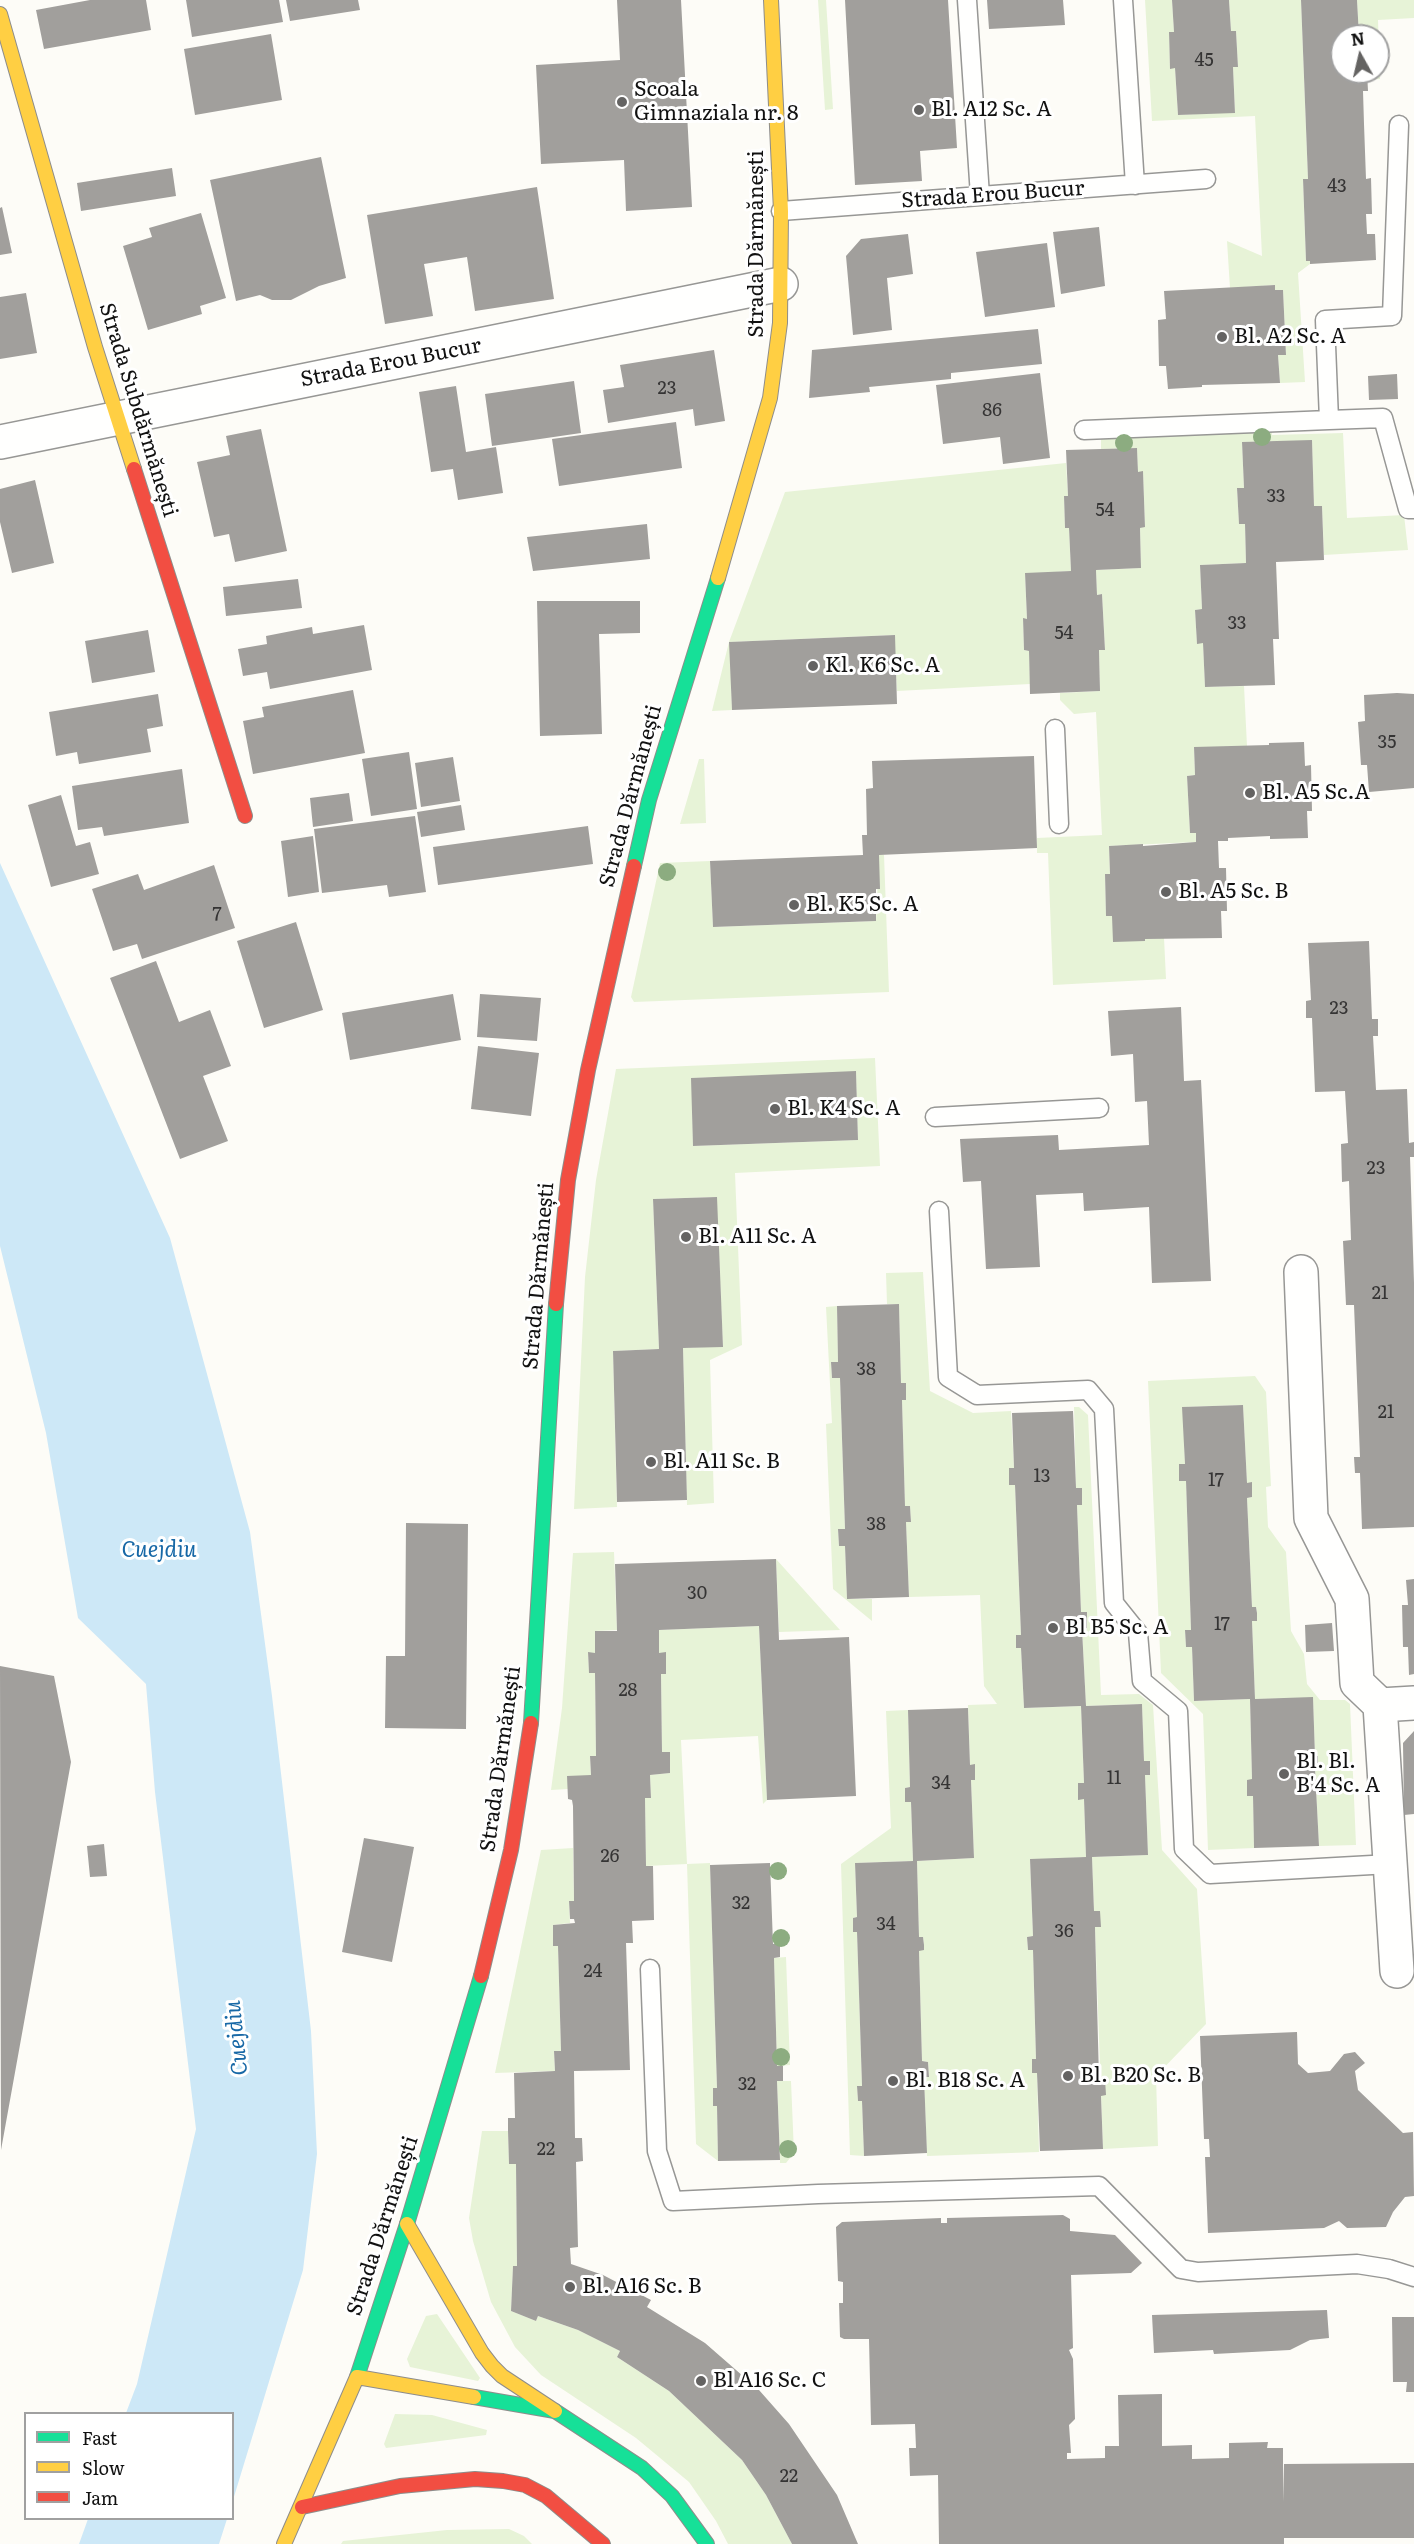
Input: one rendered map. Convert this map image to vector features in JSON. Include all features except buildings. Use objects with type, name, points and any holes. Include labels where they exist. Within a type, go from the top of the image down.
[{"type":"street","name":"Strada Dărmănești","points":[[284,2544],[357,2377],[408,2224],[475,2002],[511,1850],[533,1708],[557,1277],[568,1180],[590,1060],[649,800],[747,481],[770,398],[780,323],[782,284],[781,211],[771,0]]},
{"type":"street","name":"Strada Subdărmănești","points":[[0,14],[32,132],[117,418],[245,816]]},
{"type":"street","name":"Strada Erou Bucur","points":[[0,442],[782,284]]},
{"type":"street","points":[[1301,1272],[1311,1518],[1352,1599],[1357,1683],[1380,1705],[1397,1971]]},
{"type":"street","points":[[1380,1705],[1414,1703]]},
{"type":"street","points":[[408,2224],[482,2353],[492,2366],[502,2376],[642,2468],[672,2496],[707,2544]]},
{"type":"street","points":[[357,2377],[555,2411]]},
{"type":"street","points":[[302,2507],[400,2486],[475,2479],[503,2481],[525,2486],[546,2496],[585,2526],[603,2544]]},
{"type":"lane","points":[[967,0],[980,196]]},
{"type":"lane","points":[[1124,0],[1135,185]]},
{"type":"lane","points":[[1329,420],[1325,321],[1392,316],[1399,125]]},
{"type":"lane","name":"Strada Erou Bucur","points":[[781,211],[1206,179]]},
{"type":"lane","points":[[1084,430],[1383,418],[1408,509],[1414,509]]},
{"type":"lane","points":[[1055,729],[1059,824]]},
{"type":"lane","points":[[935,1117],[1099,1108]]},
{"type":"lane","points":[[939,1211],[948,1377],[977,1395],[1088,1390],[1104,1409],[1114,1603],[1138,1634],[1142,1681],[1178,1711],[1184,1849],[1210,1874],[1390,1864]]},
{"type":"lane","points":[[650,1969],[657,2151],[673,2201],[1099,2186],[1181,2269],[1198,2271],[1357,2265],[1389,2269],[1414,2277]]},
{"type":"green space","points":[[818,0],[826,0],[833,109],[825,110]]},
{"type":"green space","points":[[1145,0],[1172,0],[1174,32],[1169,32],[1170,68],[1175,68],[1178,115],[1235,112],[1233,67],[1238,67],[1236,31],[1231,31],[1229,0],[1301,0],[1308,179],[1303,180],[1306,261],[1310,261],[1310,264],[1298,273],[1305,382],[1280,383],[1278,355],[1286,354],[1283,290],[1275,290],[1275,285],[1230,288],[1227,241],[1262,256],[1255,116],[1152,121]]},
{"type":"green space","points":[[1357,0],[1414,0],[1414,18],[1378,20],[1378,24],[1358,24]]},
{"type":"green space","points":[[1272,431],[1272,435],[1343,433],[1347,518],[1404,515],[1408,550],[1324,555],[1322,506],[1314,506],[1312,441],[1242,442],[1244,488],[1237,489],[1239,523],[1245,524],[1246,563],[1200,565],[1202,609],[1195,610],[1197,643],[1203,643],[1205,687],[1244,686],[1247,746],[1194,748],[1195,775],[1187,776],[1190,833],[1196,833],[1196,842],[1109,846],[1110,874],[1105,874],[1106,915],[1112,916],[1145,941],[1145,939],[1164,938],[1166,979],[1053,985],[1048,853],[1037,853],[1037,838],[1102,835],[1096,712],[1074,714],[1060,700],[1060,693],[1100,691],[1099,650],[1105,649],[1102,594],[1097,595],[1096,570],[1141,568],[1140,528],[1145,526],[1143,472],[1138,472],[1137,448],[1101,449],[1101,439]]},
{"type":"green space","points":[[1066,463],[1068,496],[1064,496],[1065,528],[1069,528],[1071,571],[1025,574],[1027,619],[1023,619],[1024,650],[1029,651],[1030,684],[897,691],[894,635],[730,642],[732,710],[712,711],[729,642],[785,492]]},
{"type":"green space","points":[[699,759],[704,759],[706,823],[680,824]]},
{"type":"green space","points":[[879,855],[884,855],[889,992],[634,1002],[631,997],[660,863],[710,861],[713,927],[876,921]]},
{"type":"green space","points":[[875,1058],[880,1166],[735,1173],[742,1345],[710,1360],[714,1503],[687,1505],[683,1348],[723,1346],[716,1197],[653,1199],[659,1349],[613,1351],[617,1507],[574,1509],[585,1277],[596,1180],[616,1069]],"holes":[[[856,1072],[858,1140],[693,1146],[692,1078]]]},
{"type":"green space","points":[[923,1272],[930,1391],[973,1413],[1011,1411],[1014,1468],[1009,1468],[1009,1485],[1015,1485],[1021,1635],[1016,1635],[1016,1648],[1021,1648],[1024,1708],[1081,1706],[1084,1783],[1078,1784],[1078,1799],[1084,1799],[1086,1857],[1030,1860],[1033,1936],[1027,1937],[1028,1950],[1033,1950],[1036,2059],[1032,2060],[1032,2072],[1037,2073],[1039,2152],[927,2156],[924,2077],[929,2076],[928,2062],[922,2061],[919,1951],[924,1945],[923,1937],[919,1937],[917,1861],[974,1858],[971,1780],[975,1780],[975,1765],[970,1765],[968,1705],[997,1704],[984,1686],[980,1595],[909,1597],[906,1522],[911,1522],[910,1506],[905,1506],[902,1400],[906,1400],[906,1384],[901,1383],[899,1304],[887,1304],[886,1273]]},
{"type":"green space","points":[[837,1306],[838,1362],[831,1362],[832,1378],[840,1378],[845,1529],[838,1529],[839,1546],[845,1546],[847,1599],[872,1599],[872,1621],[833,1589],[826,1424],[832,1423],[826,1307]]},
{"type":"green space","points":[[1255,1376],[1266,1392],[1271,1486],[1266,1487],[1268,1527],[1286,1552],[1291,1631],[1304,1654],[1307,1684],[1320,1700],[1345,1700],[1350,1704],[1356,1845],[1319,1846],[1315,1769],[1318,1768],[1318,1757],[1315,1756],[1313,1698],[1255,1699],[1252,1621],[1257,1614],[1256,1607],[1252,1607],[1247,1498],[1252,1497],[1252,1483],[1247,1483],[1243,1405],[1183,1407],[1185,1464],[1179,1464],[1179,1480],[1186,1481],[1191,1630],[1185,1631],[1186,1647],[1192,1647],[1194,1701],[1250,1699],[1252,1779],[1248,1796],[1253,1796],[1254,1848],[1208,1850],[1203,1714],[1161,1673],[1148,1381]]},
{"type":"green space","points":[[1074,1407],[1079,1407],[1088,1415],[1101,1695],[1139,1694],[1153,1705],[1162,1850],[1197,1889],[1206,2024],[1156,2076],[1158,2146],[1103,2149],[1095,1927],[1100,1927],[1094,1911],[1092,1857],[1148,1855],[1145,1775],[1150,1775],[1150,1761],[1144,1761],[1142,1704],[1086,1706],[1082,1629],[1087,1628],[1087,1612],[1081,1612],[1077,1505],[1082,1488],[1076,1488]]},
{"type":"green space","points":[[614,1552],[617,1630],[595,1631],[595,1653],[588,1653],[589,1672],[595,1673],[596,1756],[590,1756],[591,1775],[568,1789],[551,1790],[562,1708],[573,1553]]},
{"type":"green space","points":[[776,1559],[840,1630],[779,1632]]},
{"type":"green space","points":[[759,1626],[767,1800],[763,1804],[758,1736],[681,1740],[687,1864],[646,1866],[645,1798],[651,1798],[650,1775],[670,1773],[670,1753],[662,1752],[661,1674],[666,1673],[666,1653],[659,1653],[659,1630]]},
{"type":"green space","points":[[908,1710],[910,1787],[905,1788],[905,1802],[911,1802],[913,1861],[855,1863],[857,1917],[853,1918],[853,1932],[857,1932],[862,2086],[857,2087],[858,2101],[862,2101],[864,2156],[850,2155],[841,1864],[891,1828],[886,1711]]},
{"type":"green space","points":[[573,1848],[574,1901],[569,1902],[570,1923],[553,1925],[553,1946],[558,1946],[561,2051],[554,2051],[555,2071],[495,2073],[541,1850]]},
{"type":"green space","points":[[710,1863],[717,2088],[713,2089],[713,2106],[717,2106],[718,2161],[696,2144],[687,1864]]},
{"type":"green space","points":[[786,1957],[790,2065],[777,2066],[774,1958]]},
{"type":"green space","points":[[777,2081],[791,2081],[794,2153],[786,2163],[780,2163]]},
{"type":"green space","points":[[482,2131],[508,2131],[509,2164],[516,2164],[517,2266],[513,2266],[511,2311],[536,2321],[538,2316],[578,2330],[620,2351],[617,2357],[669,2391],[742,2460],[766,2495],[792,2544],[728,2544],[716,2521],[689,2482],[636,2438],[541,2375],[515,2347],[491,2302],[473,2241],[469,2218]]},
{"type":"green space","points":[[437,2314],[480,2378],[478,2381],[410,2367],[407,2359],[426,2316]]},
{"type":"green space","points":[[395,2414],[432,2415],[487,2430],[486,2435],[386,2448],[384,2444]]},
{"type":"green space","points":[[509,2529],[524,2536],[532,2544],[341,2544],[343,2541],[447,2530]]},
{"type":"water","name":"Cuejdiu","points":[[0,863],[170,1238],[250,1532],[272,1696],[311,2031],[317,2154],[303,2270],[234,2497],[234,2412],[126,2412],[137,2384],[196,2129],[155,1792],[146,1684],[78,1618],[46,1433],[0,1246]]},
{"type":"water","points":[[87,2520],[227,2520],[219,2544],[79,2544]]},
{"type":"traffic: fast","points":[[634,866],[649,800],[718,578]]},
{"type":"traffic: fast","points":[[531,1723],[556,1304]]},
{"type":"traffic: fast","points":[[357,2377],[407,2224],[481,1976]]},
{"type":"traffic: fast","points":[[474,2397],[555,2411],[642,2468],[672,2496],[707,2544]]},
{"type":"traffic: slow","points":[[718,578],[770,398],[780,323],[781,211],[771,0]]},
{"type":"traffic: slow","points":[[0,14],[95,347],[134,469]]},
{"type":"traffic: slow","points":[[407,2224],[482,2353],[492,2366],[502,2376],[555,2411]]},
{"type":"traffic: slow","points":[[284,2544],[357,2377],[474,2397]]},
{"type":"traffic: jam","points":[[134,469],[245,816]]},
{"type":"traffic: jam","points":[[556,1304],[568,1180],[588,1070],[634,866]]},
{"type":"traffic: jam","points":[[481,1976],[511,1850],[531,1723]]},
{"type":"traffic: jam","points":[[302,2507],[400,2486],[475,2479],[503,2481],[525,2485],[546,2496],[603,2544]]},
{"type":"place","name":"Scoala Gimnaziala nr. 8","points":[[622,102]]},
{"type":"place","name":"Bl. A12 Sc. A","points":[[919,110]]},
{"type":"place","name":"Bl. A2 Sc. A","points":[[1222,337]]},
{"type":"place","name":"Kl. K6 Sc. A","points":[[813,666]]},
{"type":"place","name":"Bl. A5 Sc.A","points":[[1250,793]]},
{"type":"place","name":"Bl. A5 Sc. B","points":[[1166,892]]},
{"type":"place","name":"Bl. K5 Sc. A","points":[[794,905]]},
{"type":"place","name":"Bl. K4 Sc. A","points":[[775,1109]]},
{"type":"place","name":"Bl. A11 Sc. A","points":[[686,1237]]},
{"type":"place","name":"Bl. A11 Sc. B","points":[[651,1462]]},
{"type":"place","name":"Bl B5 Sc. A","points":[[1053,1628]]},
{"type":"place","name":"Bl. Bl. B'4 Sc. A","points":[[1284,1774]]},
{"type":"place","name":"Bl. B20 Sc. B","points":[[1068,2076]]},
{"type":"place","name":"Bl. B18 Sc. A","points":[[893,2081]]},
{"type":"place","name":"Bl. A16 Sc. B","points":[[570,2287]]},
{"type":"place","name":"Bl A16 Sc. C","points":[[701,2381]]}]
